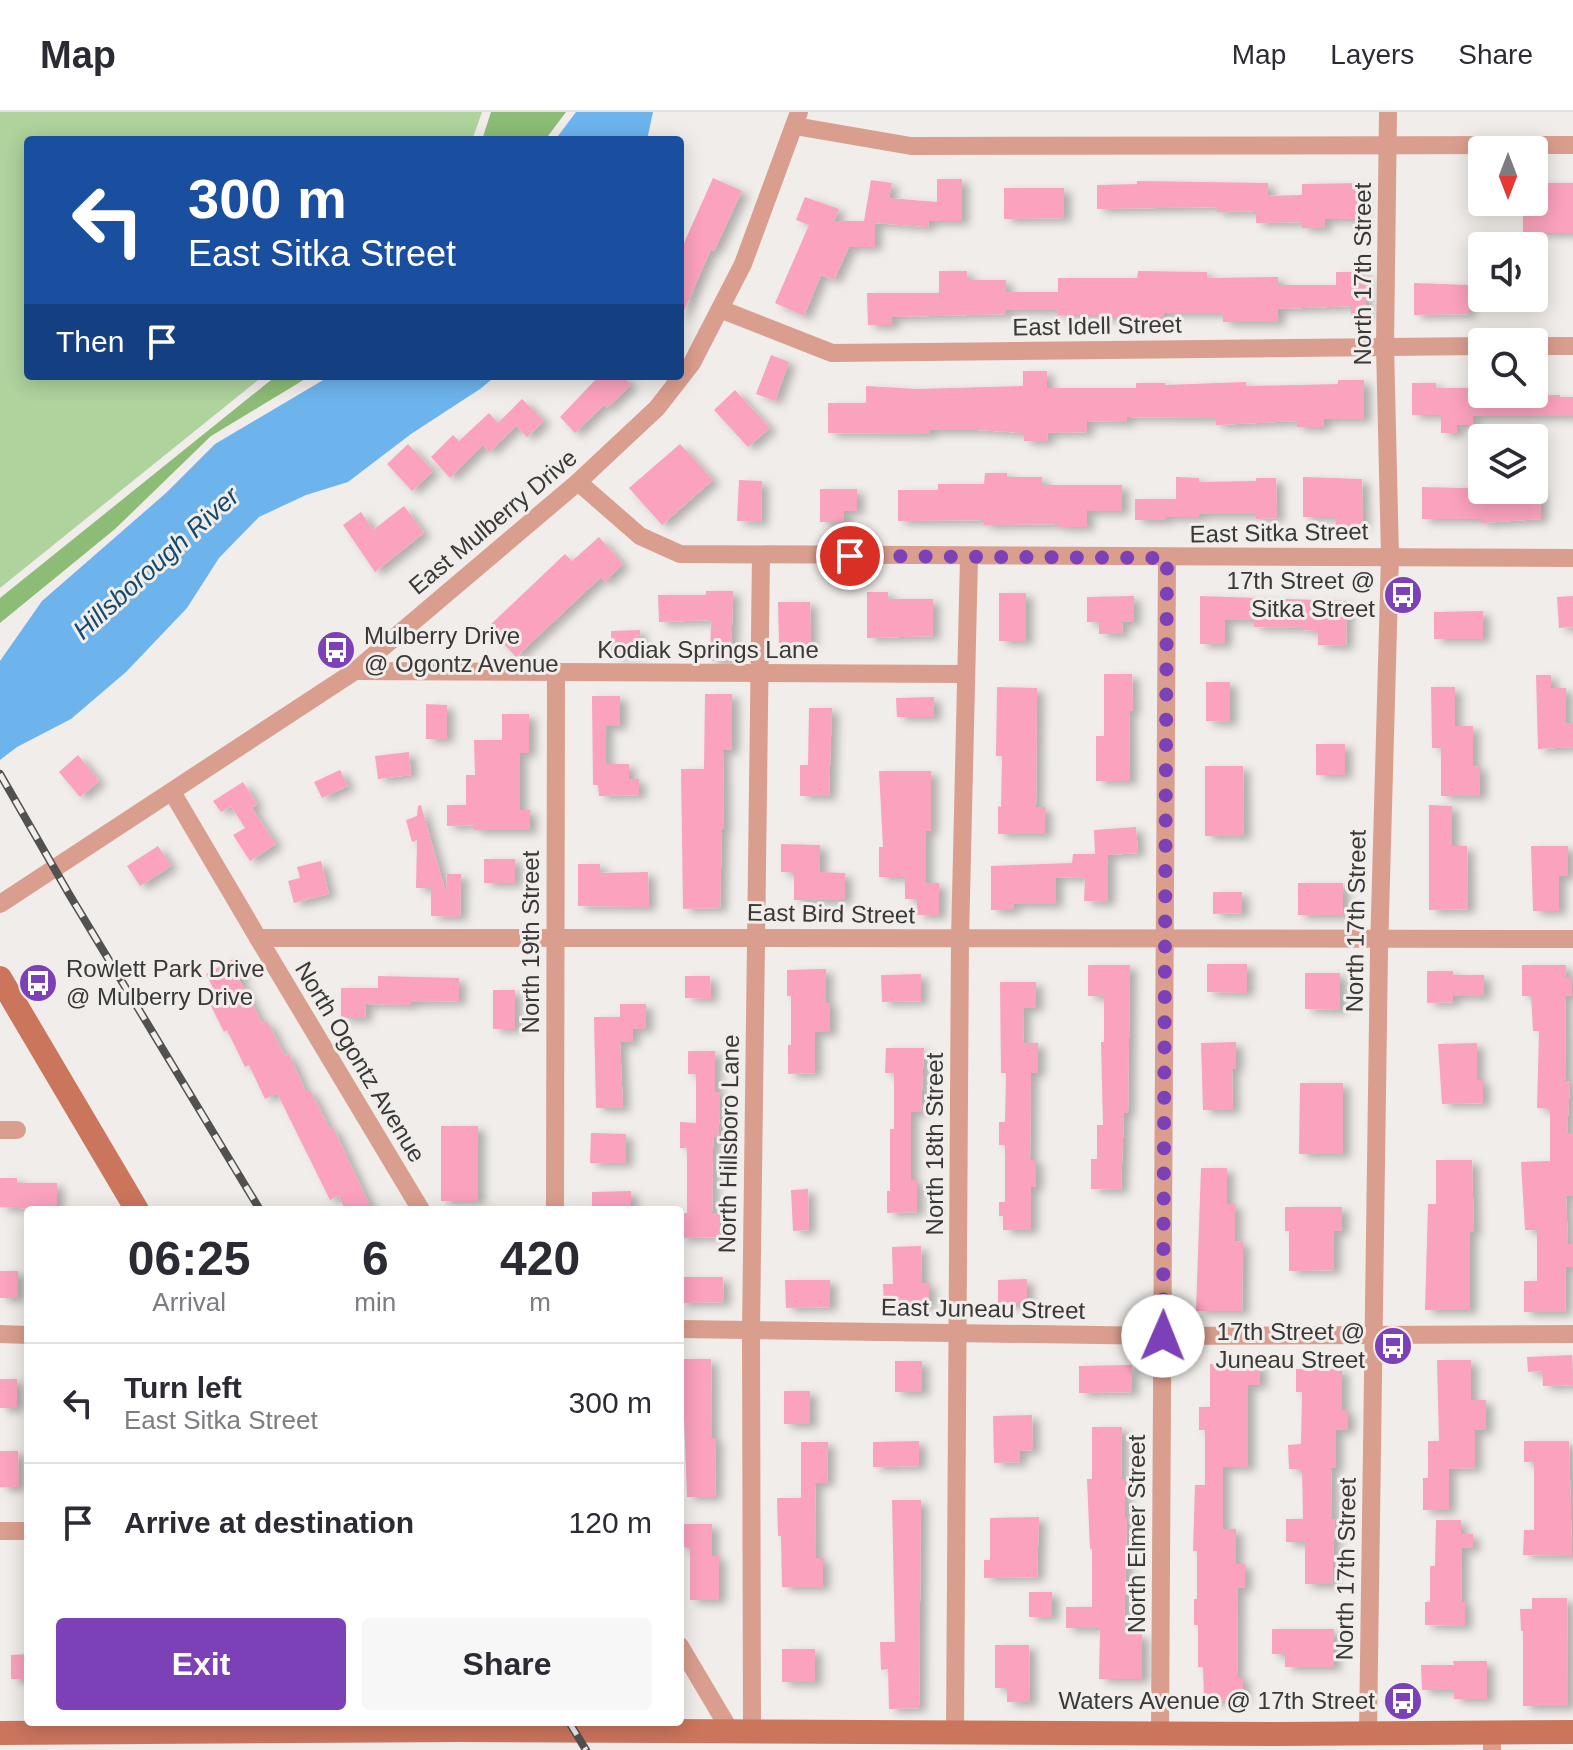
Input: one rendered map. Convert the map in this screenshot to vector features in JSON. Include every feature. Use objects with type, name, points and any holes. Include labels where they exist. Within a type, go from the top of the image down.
[{"type":"street","name":"North 17th Street","points":[[1368,1732],[1372,1335],[1390,556],[1385,346],[1388,112]]},
{"type":"street","points":[[797,119],[911,146],[1573,145]]},
{"type":"street","name":"East Mulberry Drive","points":[[684,373],[743,264],[797,119]]},
{"type":"street","name":"East Idell Street","points":[[720,309],[832,353],[1468,346]]},
{"type":"street","points":[[1548,346],[1573,346]]},
{"type":"street","name":"East Mulberry Drive","points":[[0,904],[355,671],[578,482],[657,408],[679,380]]},
{"type":"street","name":"East Sitka Street","points":[[578,482],[640,536],[680,554],[1573,558]]},
{"type":"street","name":"North Hillsboro Lane","points":[[742,1732],[751,1330],[761,556]]},
{"type":"street","name":"North 18th Street","points":[[955,1732],[960,939],[969,557]]},
{"type":"street","name":"North Elmer Street","points":[[1160,1733],[1167,558]]},
{"type":"street","name":"Kodiak Springs Lane","points":[[355,671],[965,674]]},
{"type":"street","name":"North 19th Street","points":[[555,1206],[556,673]]},
{"type":"street","points":[[172,792],[258,938]]},
{"type":"street","name":"East Bird Street","points":[[258,938],[1573,939]]},
{"type":"street","name":"North Ogontz Avenue","points":[[258,938],[419,1206]]},
{"type":"street","points":[[0,978],[135,1206]]},
{"type":"street","name":"East Juneau Street","points":[[684,1329],[1163,1336],[1573,1334]]},
{"type":"street","points":[[0,1334],[24,1335]]},
{"type":"street","points":[[0,1531],[24,1531]]},
{"type":"street","points":[[684,1652],[742,1732]]},
{"type":"street","points":[[0,1733],[323,1741],[367,1726],[456,1726],[742,1732],[882,1741],[955,1732],[1077,1742],[1160,1733],[1278,1742],[1368,1732],[1492,1741],[1573,1732]]},
{"type":"green space","points":[[0,112],[482,112],[473,136],[24,136],[24,380],[258,380],[0,588]]},
{"type":"green space","points":[[491,112],[566,112],[548,136],[483,136]]},
{"type":"green space","points":[[271,380],[303,380],[211,436],[115,529],[0,623],[0,598]]},
{"type":"water","points":[[576,112],[653,112],[648,136],[558,136]]},
{"type":"water","name":"Hillsborough River","points":[[323,380],[491,380],[411,434],[348,482],[306,495],[259,517],[219,558],[187,608],[126,672],[71,719],[17,747],[0,760],[0,661],[42,601],[166,493],[215,444]]},
{"type":"building","points":[[713,178],[742,191],[714,251],[711,249],[684,311],[684,243]]},
{"type":"building","points":[[937,179],[962,179],[962,221],[929,221],[928,227],[875,223],[875,247],[849,247],[834,280],[821,275],[804,316],[775,303],[809,225],[796,220],[805,197],[839,209],[834,221],[864,221],[871,180],[892,183],[889,198],[937,202]]},
{"type":"building","points":[[1137,181],[1268,183],[1268,196],[1302,195],[1302,184],[1361,183],[1361,219],[1325,219],[1325,228],[1302,228],[1302,222],[1256,223],[1256,211],[1217,212],[1217,207],[1097,209],[1097,185],[1137,184]]},
{"type":"building","points":[[1548,183],[1573,183],[1573,233],[1523,232],[1523,216],[1548,216]]},
{"type":"building","points":[[1004,188],[1064,188],[1064,218],[1004,219]]},
{"type":"building","points":[[939,271],[967,271],[967,280],[1006,280],[1006,292],[1058,292],[1058,278],[1137,278],[1138,271],[1207,272],[1207,278],[1278,277],[1278,285],[1336,285],[1336,272],[1365,272],[1366,318],[1351,318],[1351,306],[1278,309],[1278,322],[1223,322],[1223,313],[1099,317],[1058,315],[1058,310],[1006,310],[1006,314],[892,317],[892,325],[868,325],[867,293],[939,293]]},
{"type":"building","points":[[1414,283],[1468,285],[1469,314],[1414,315]]},
{"type":"building","points":[[771,355],[789,362],[775,401],[756,394]]},
{"type":"building","points":[[1023,371],[1047,371],[1047,388],[1136,388],[1136,383],[1246,382],[1246,386],[1338,384],[1338,380],[1364,380],[1364,419],[1324,419],[1324,427],[1297,427],[1297,421],[1216,425],[1215,418],[1127,417],[1127,422],[1087,421],[1087,432],[1047,433],[1048,441],[1024,441],[1024,433],[978,430],[930,430],[930,434],[828,433],[828,403],[866,403],[866,386],[916,389],[1023,386]]},
{"type":"building","points":[[595,380],[627,380],[631,385],[575,433],[560,417]]},
{"type":"building","points":[[1412,383],[1436,383],[1436,388],[1468,388],[1468,408],[1548,408],[1548,395],[1573,397],[1573,416],[1473,416],[1473,424],[1457,425],[1457,433],[1441,433],[1441,415],[1412,415]]},
{"type":"building","points":[[735,390],[770,428],[748,447],[714,410]]},
{"type":"building","points":[[522,399],[544,421],[527,437],[516,426],[489,452],[483,445],[450,478],[431,457],[453,435],[459,441],[489,413],[498,423]]},
{"type":"building","points":[[408,444],[433,471],[412,491],[387,464]]},
{"type":"building","points":[[680,444],[713,480],[662,525],[629,488]]},
{"type":"building","points":[[985,473],[1007,473],[1007,477],[1042,477],[1042,485],[1122,485],[1122,511],[1087,511],[1087,527],[1057,527],[1057,524],[984,525],[984,520],[898,521],[898,490],[938,490],[938,484],[984,484]]},
{"type":"building","points":[[1176,477],[1199,478],[1199,482],[1276,478],[1277,518],[1256,519],[1256,514],[1199,514],[1199,517],[1135,520],[1135,499],[1176,499]]},
{"type":"building","points":[[1303,477],[1362,479],[1363,525],[1336,525],[1336,517],[1303,517]]},
{"type":"building","points":[[739,480],[762,481],[761,522],[737,521]]},
{"type":"building","points":[[1422,487],[1468,488],[1468,504],[1540,504],[1541,519],[1482,523],[1482,519],[1422,519]]},
{"type":"building","points":[[820,489],[857,489],[857,511],[844,511],[844,522],[820,522]]},
{"type":"building","points":[[404,506],[424,533],[375,572],[343,525],[361,512],[373,530]]},
{"type":"building","points":[[599,537],[623,564],[605,582],[601,577],[516,657],[488,627],[565,554],[572,561]]},
{"type":"building","points":[[706,591],[733,591],[731,661],[710,661],[711,620],[659,622],[658,595],[706,595]]},
{"type":"building","points":[[867,592],[888,592],[888,599],[933,599],[933,636],[867,638]]},
{"type":"building","points":[[999,593],[1026,593],[1026,641],[999,641]]},
{"type":"building","points":[[1134,596],[1134,622],[1122,622],[1123,634],[1099,634],[1099,622],[1087,622],[1087,597]]},
{"type":"building","points":[[1200,596],[1347,601],[1346,646],[1318,645],[1318,631],[1254,627],[1254,620],[1225,620],[1225,644],[1200,644]]},
{"type":"building","points":[[1573,596],[1573,627],[1559,628],[1557,597]]},
{"type":"building","points":[[778,602],[810,602],[811,643],[779,643]]},
{"type":"building","points":[[1483,611],[1483,639],[1434,639],[1434,612]]},
{"type":"building","points":[[640,630],[640,655],[611,655],[611,631]]},
{"type":"building","points":[[1104,674],[1132,674],[1130,781],[1096,781],[1096,736],[1104,736]]},
{"type":"building","points":[[1536,675],[1551,675],[1551,688],[1566,688],[1566,723],[1573,723],[1573,747],[1538,749]]},
{"type":"building","points":[[1206,682],[1230,682],[1230,722],[1206,721]]},
{"type":"building","points":[[997,687],[1037,688],[1036,807],[1045,807],[1045,834],[998,834],[1002,756],[996,756]]},
{"type":"building","points":[[1431,687],[1455,687],[1455,726],[1473,726],[1473,767],[1480,766],[1480,796],[1441,796],[1441,748],[1432,748]]},
{"type":"building","points":[[705,694],[732,694],[732,750],[723,750],[724,829],[720,908],[683,909],[681,769],[704,769]]},
{"type":"building","points":[[592,696],[620,696],[620,726],[606,726],[606,764],[629,764],[629,779],[639,779],[639,795],[599,796],[598,785],[593,785]]},
{"type":"building","points":[[934,697],[934,717],[897,717],[896,698]]},
{"type":"building","points":[[426,704],[447,705],[447,739],[426,739]]},
{"type":"building","points":[[809,708],[832,708],[829,796],[800,796],[800,765],[808,765]]},
{"type":"building","points":[[502,714],[529,714],[529,753],[520,753],[520,810],[530,810],[530,830],[474,830],[474,825],[447,826],[447,805],[466,805],[466,775],[475,775],[474,740],[502,740]]},
{"type":"building","points":[[1316,744],[1345,744],[1345,775],[1316,775]]},
{"type":"building","points":[[409,752],[411,775],[378,779],[375,756]]},
{"type":"building","points":[[78,755],[99,781],[80,797],[59,772]]},
{"type":"building","points":[[1205,766],[1243,766],[1244,836],[1205,836]]},
{"type":"building","points":[[340,770],[348,786],[322,798],[314,782]]},
{"type":"building","points":[[879,771],[931,771],[931,831],[926,831],[926,883],[939,883],[939,915],[917,915],[917,899],[905,899],[905,877],[879,877],[879,847],[883,847]]},
{"type":"building","points":[[243,782],[257,804],[252,808],[276,844],[250,861],[233,835],[245,828],[231,806],[221,812],[213,801]]},
{"type":"building","points":[[421,805],[446,893],[447,874],[461,874],[460,917],[431,916],[431,888],[416,888],[417,840],[412,842],[406,820],[417,816],[418,806]]},
{"type":"building","points":[[1429,805],[1452,806],[1452,846],[1467,846],[1468,909],[1429,910]]},
{"type":"building","points":[[1136,827],[1138,853],[1108,855],[1108,902],[1084,901],[1085,878],[1056,877],[1056,904],[1013,904],[1014,910],[991,910],[991,866],[1072,863],[1073,854],[1095,854],[1094,830]]},
{"type":"building","points":[[781,844],[820,845],[820,872],[845,873],[845,900],[794,900],[794,872],[781,872]]},
{"type":"building","points":[[158,846],[171,866],[140,886],[127,866]]},
{"type":"building","points":[[1531,846],[1568,846],[1568,876],[1559,876],[1559,911],[1533,911]]},
{"type":"building","points":[[484,859],[515,859],[515,883],[484,883]]},
{"type":"building","points":[[321,861],[329,894],[294,903],[288,881],[300,878],[297,867]]},
{"type":"building","points":[[578,864],[600,864],[600,873],[648,872],[649,907],[578,906]]},
{"type":"building","points":[[1298,883],[1343,883],[1343,915],[1298,915]]},
{"type":"building","points":[[1213,892],[1242,892],[1242,913],[1213,914]]},
{"type":"building","points":[[233,959],[243,977],[239,979],[262,1023],[267,1021],[285,1056],[289,1054],[306,1092],[310,1090],[330,1129],[333,1127],[370,1206],[343,1206],[339,1195],[330,1200],[277,1093],[265,1099],[249,1065],[245,1067],[227,1030],[224,1032],[210,1004],[219,1000],[206,974]]},
{"type":"building","points":[[1207,964],[1247,964],[1247,993],[1207,992]]},
{"type":"building","points":[[1088,965],[1130,965],[1128,1113],[1124,1113],[1121,1190],[1091,1189],[1091,1159],[1097,1159],[1097,1125],[1103,1125],[1101,1042],[1104,1042],[1104,996],[1088,996]]},
{"type":"building","points":[[1522,965],[1566,965],[1566,977],[1572,977],[1572,995],[1565,996],[1566,1081],[1570,1082],[1567,1133],[1573,1133],[1573,1196],[1566,1196],[1568,1244],[1573,1244],[1573,1267],[1566,1267],[1565,1312],[1524,1312],[1524,1281],[1537,1281],[1537,1230],[1525,1230],[1521,1162],[1550,1161],[1550,1109],[1537,1108],[1539,1031],[1533,1031],[1531,996],[1522,996]]},
{"type":"building","points":[[826,969],[830,1032],[815,1032],[815,1073],[788,1074],[791,996],[787,996],[787,970]]},
{"type":"building","points":[[1427,971],[1484,975],[1484,996],[1453,996],[1453,1002],[1427,1003]]},
{"type":"building","points":[[1305,973],[1340,973],[1340,1010],[1305,1009]]},
{"type":"building","points":[[921,974],[921,1001],[882,1002],[881,975]]},
{"type":"building","points":[[378,976],[459,978],[459,1001],[411,1002],[411,1005],[366,1004],[365,1018],[341,1018],[341,988],[378,988]]},
{"type":"building","points":[[685,976],[710,976],[711,999],[685,998]]},
{"type":"building","points":[[1000,982],[1036,982],[1036,1008],[1024,1008],[1023,1043],[1038,1043],[1038,1073],[1031,1073],[1030,1160],[1036,1160],[1036,1187],[1031,1187],[1031,1230],[1003,1230],[1003,1216],[999,1216],[999,1202],[1005,1202],[1005,1145],[999,1145],[999,1122],[1005,1122],[1006,1073],[1001,1073]]},
{"type":"building","points":[[493,990],[515,990],[515,1029],[493,1029]]},
{"type":"building","points":[[620,1004],[646,1004],[646,1029],[633,1029],[633,1042],[620,1042],[623,1108],[596,1108],[594,1017],[620,1017]]},
{"type":"building","points":[[1236,1042],[1236,1069],[1232,1069],[1233,1110],[1203,1110],[1201,1043]]},
{"type":"building","points":[[1477,1043],[1477,1080],[1483,1080],[1483,1103],[1442,1104],[1438,1044]]},
{"type":"building","points":[[886,1048],[924,1048],[921,1112],[911,1112],[911,1180],[917,1180],[917,1212],[887,1213],[890,1129],[894,1129],[894,1073],[885,1073]]},
{"type":"building","points":[[688,1051],[715,1051],[715,1092],[720,1092],[720,1113],[718,1137],[714,1137],[713,1148],[712,1213],[720,1213],[720,1237],[684,1238],[687,1148],[680,1148],[680,1122],[696,1123],[696,1074],[688,1074]]},
{"type":"building","points":[[1300,1083],[1343,1083],[1343,1154],[1299,1154]]},
{"type":"building","points":[[441,1126],[478,1126],[478,1201],[441,1201]]},
{"type":"building","points":[[591,1133],[626,1134],[626,1163],[590,1163]]},
{"type":"building","points":[[1436,1160],[1472,1160],[1474,1232],[1470,1232],[1470,1310],[1425,1310],[1428,1204],[1436,1204]]},
{"type":"building","points":[[1201,1168],[1227,1168],[1227,1204],[1235,1204],[1235,1242],[1243,1241],[1242,1311],[1196,1311]]},
{"type":"building","points":[[0,1178],[17,1178],[17,1183],[57,1183],[57,1206],[0,1207]]},
{"type":"building","points":[[808,1189],[809,1230],[793,1231],[791,1190]]},
{"type":"building","points":[[631,1191],[631,1206],[592,1206],[592,1192]]},
{"type":"building","points":[[1285,1207],[1342,1207],[1342,1231],[1334,1231],[1334,1270],[1289,1271],[1289,1231],[1285,1231]]},
{"type":"building","points":[[921,1246],[922,1283],[929,1283],[929,1306],[884,1307],[883,1284],[893,1284],[892,1247]]},
{"type":"building","points":[[0,1271],[18,1271],[18,1298],[0,1298]]},
{"type":"building","points":[[684,1277],[723,1277],[724,1302],[684,1303]]},
{"type":"building","points":[[1027,1279],[1027,1304],[998,1304],[998,1280]]},
{"type":"building","points":[[785,1280],[830,1280],[830,1307],[786,1308]]},
{"type":"building","points":[[1572,1355],[1573,1385],[1543,1386],[1542,1371],[1528,1372],[1527,1357]]},
{"type":"building","points":[[684,1359],[711,1359],[712,1438],[716,1438],[715,1497],[687,1497]]},
{"type":"building","points":[[1437,1360],[1471,1360],[1471,1400],[1486,1400],[1486,1430],[1475,1430],[1475,1468],[1449,1469],[1449,1510],[1423,1510],[1423,1478],[1428,1478],[1428,1441],[1439,1441]]},
{"type":"building","points":[[895,1361],[922,1361],[922,1392],[895,1392]]},
{"type":"building","points":[[1210,1364],[1260,1364],[1260,1385],[1248,1385],[1248,1467],[1223,1467],[1223,1529],[1236,1529],[1236,1564],[1245,1564],[1245,1588],[1238,1588],[1237,1677],[1243,1677],[1243,1700],[1204,1701],[1203,1667],[1198,1667],[1198,1625],[1194,1625],[1194,1599],[1197,1599],[1197,1551],[1193,1551],[1195,1485],[1205,1485],[1205,1430],[1199,1430],[1199,1407],[1210,1407]]},
{"type":"building","points":[[1132,1365],[1132,1392],[1079,1393],[1079,1366]]},
{"type":"building","points":[[1296,1369],[1342,1369],[1342,1410],[1348,1410],[1348,1430],[1336,1430],[1336,1468],[1331,1468],[1332,1519],[1335,1519],[1332,1584],[1305,1584],[1305,1542],[1286,1542],[1286,1519],[1303,1519],[1302,1469],[1289,1469],[1288,1445],[1301,1444],[1302,1392],[1296,1392]]},
{"type":"building","points":[[0,1379],[17,1379],[17,1408],[0,1408]]},
{"type":"building","points":[[784,1391],[810,1391],[810,1424],[784,1424]]},
{"type":"building","points":[[1032,1415],[1033,1450],[1020,1451],[1020,1462],[994,1463],[993,1416]]},
{"type":"building","points":[[1092,1427],[1122,1427],[1121,1479],[1125,1479],[1127,1518],[1124,1634],[1142,1634],[1142,1679],[1099,1679],[1100,1628],[1066,1628],[1066,1607],[1092,1607],[1087,1479],[1092,1479]]},
{"type":"building","points":[[919,1441],[919,1466],[873,1467],[873,1442]]},
{"type":"building","points":[[1524,1441],[1569,1441],[1572,1556],[1523,1555],[1524,1530],[1534,1530],[1534,1462],[1524,1462]]},
{"type":"building","points":[[801,1442],[828,1442],[827,1483],[815,1483],[816,1558],[823,1558],[823,1587],[782,1587],[777,1498],[801,1498]]},
{"type":"building","points":[[0,1451],[18,1451],[19,1487],[0,1487]]},
{"type":"building","points":[[892,1500],[921,1500],[919,1708],[889,1709],[888,1669],[881,1670],[880,1642],[895,1642]]},
{"type":"building","points":[[1039,1517],[1037,1577],[984,1578],[984,1560],[990,1560],[990,1518]]},
{"type":"building","points":[[1436,1520],[1461,1520],[1461,1534],[1473,1534],[1473,1548],[1462,1548],[1461,1602],[1465,1602],[1465,1626],[1425,1625],[1425,1602],[1430,1602],[1430,1566],[1435,1566]]},
{"type":"building","points":[[684,1524],[712,1524],[712,1556],[719,1556],[719,1600],[690,1600],[690,1548],[684,1547]]},
{"type":"building","points":[[1029,1592],[1052,1592],[1052,1617],[1029,1617]]},
{"type":"building","points":[[1532,1598],[1567,1598],[1568,1706],[1523,1706],[1520,1609],[1532,1609]]},
{"type":"building","points":[[1272,1629],[1334,1629],[1334,1667],[1285,1667],[1285,1654],[1272,1654]]},
{"type":"building","points":[[995,1645],[1029,1645],[1030,1702],[1007,1702],[1007,1688],[995,1688]]},
{"type":"building","points":[[782,1649],[815,1649],[815,1682],[782,1682]]},
{"type":"building","points":[[24,1654],[24,1679],[11,1679],[11,1655]]},
{"type":"building","points":[[1453,1661],[1487,1661],[1487,1699],[1454,1699],[1454,1690],[1422,1690],[1421,1665],[1454,1665]]},
{"type":"railway","points":[[0,774],[258,1206]]},
{"type":"railway","points":[[571,1726],[586,1750]]},
{"type":"place","name":"17th Street @ Sitka Street","points":[[1403,595]]},
{"type":"place","name":"Mulberry Drive @ Ogontz Avenue","points":[[336,650]]},
{"type":"place","name":"Rowlett Park Drive @ Mulberry Drive","points":[[38,983]]},
{"type":"place","name":"17th Street @ Juneau Street","points":[[1393,1346]]},
{"type":"place","name":"Waters Avenue @ 17th Street","points":[[1403,1701]]},
{"type":"route","points":[[850,556],[1167,558],[1163,1336]]}]
